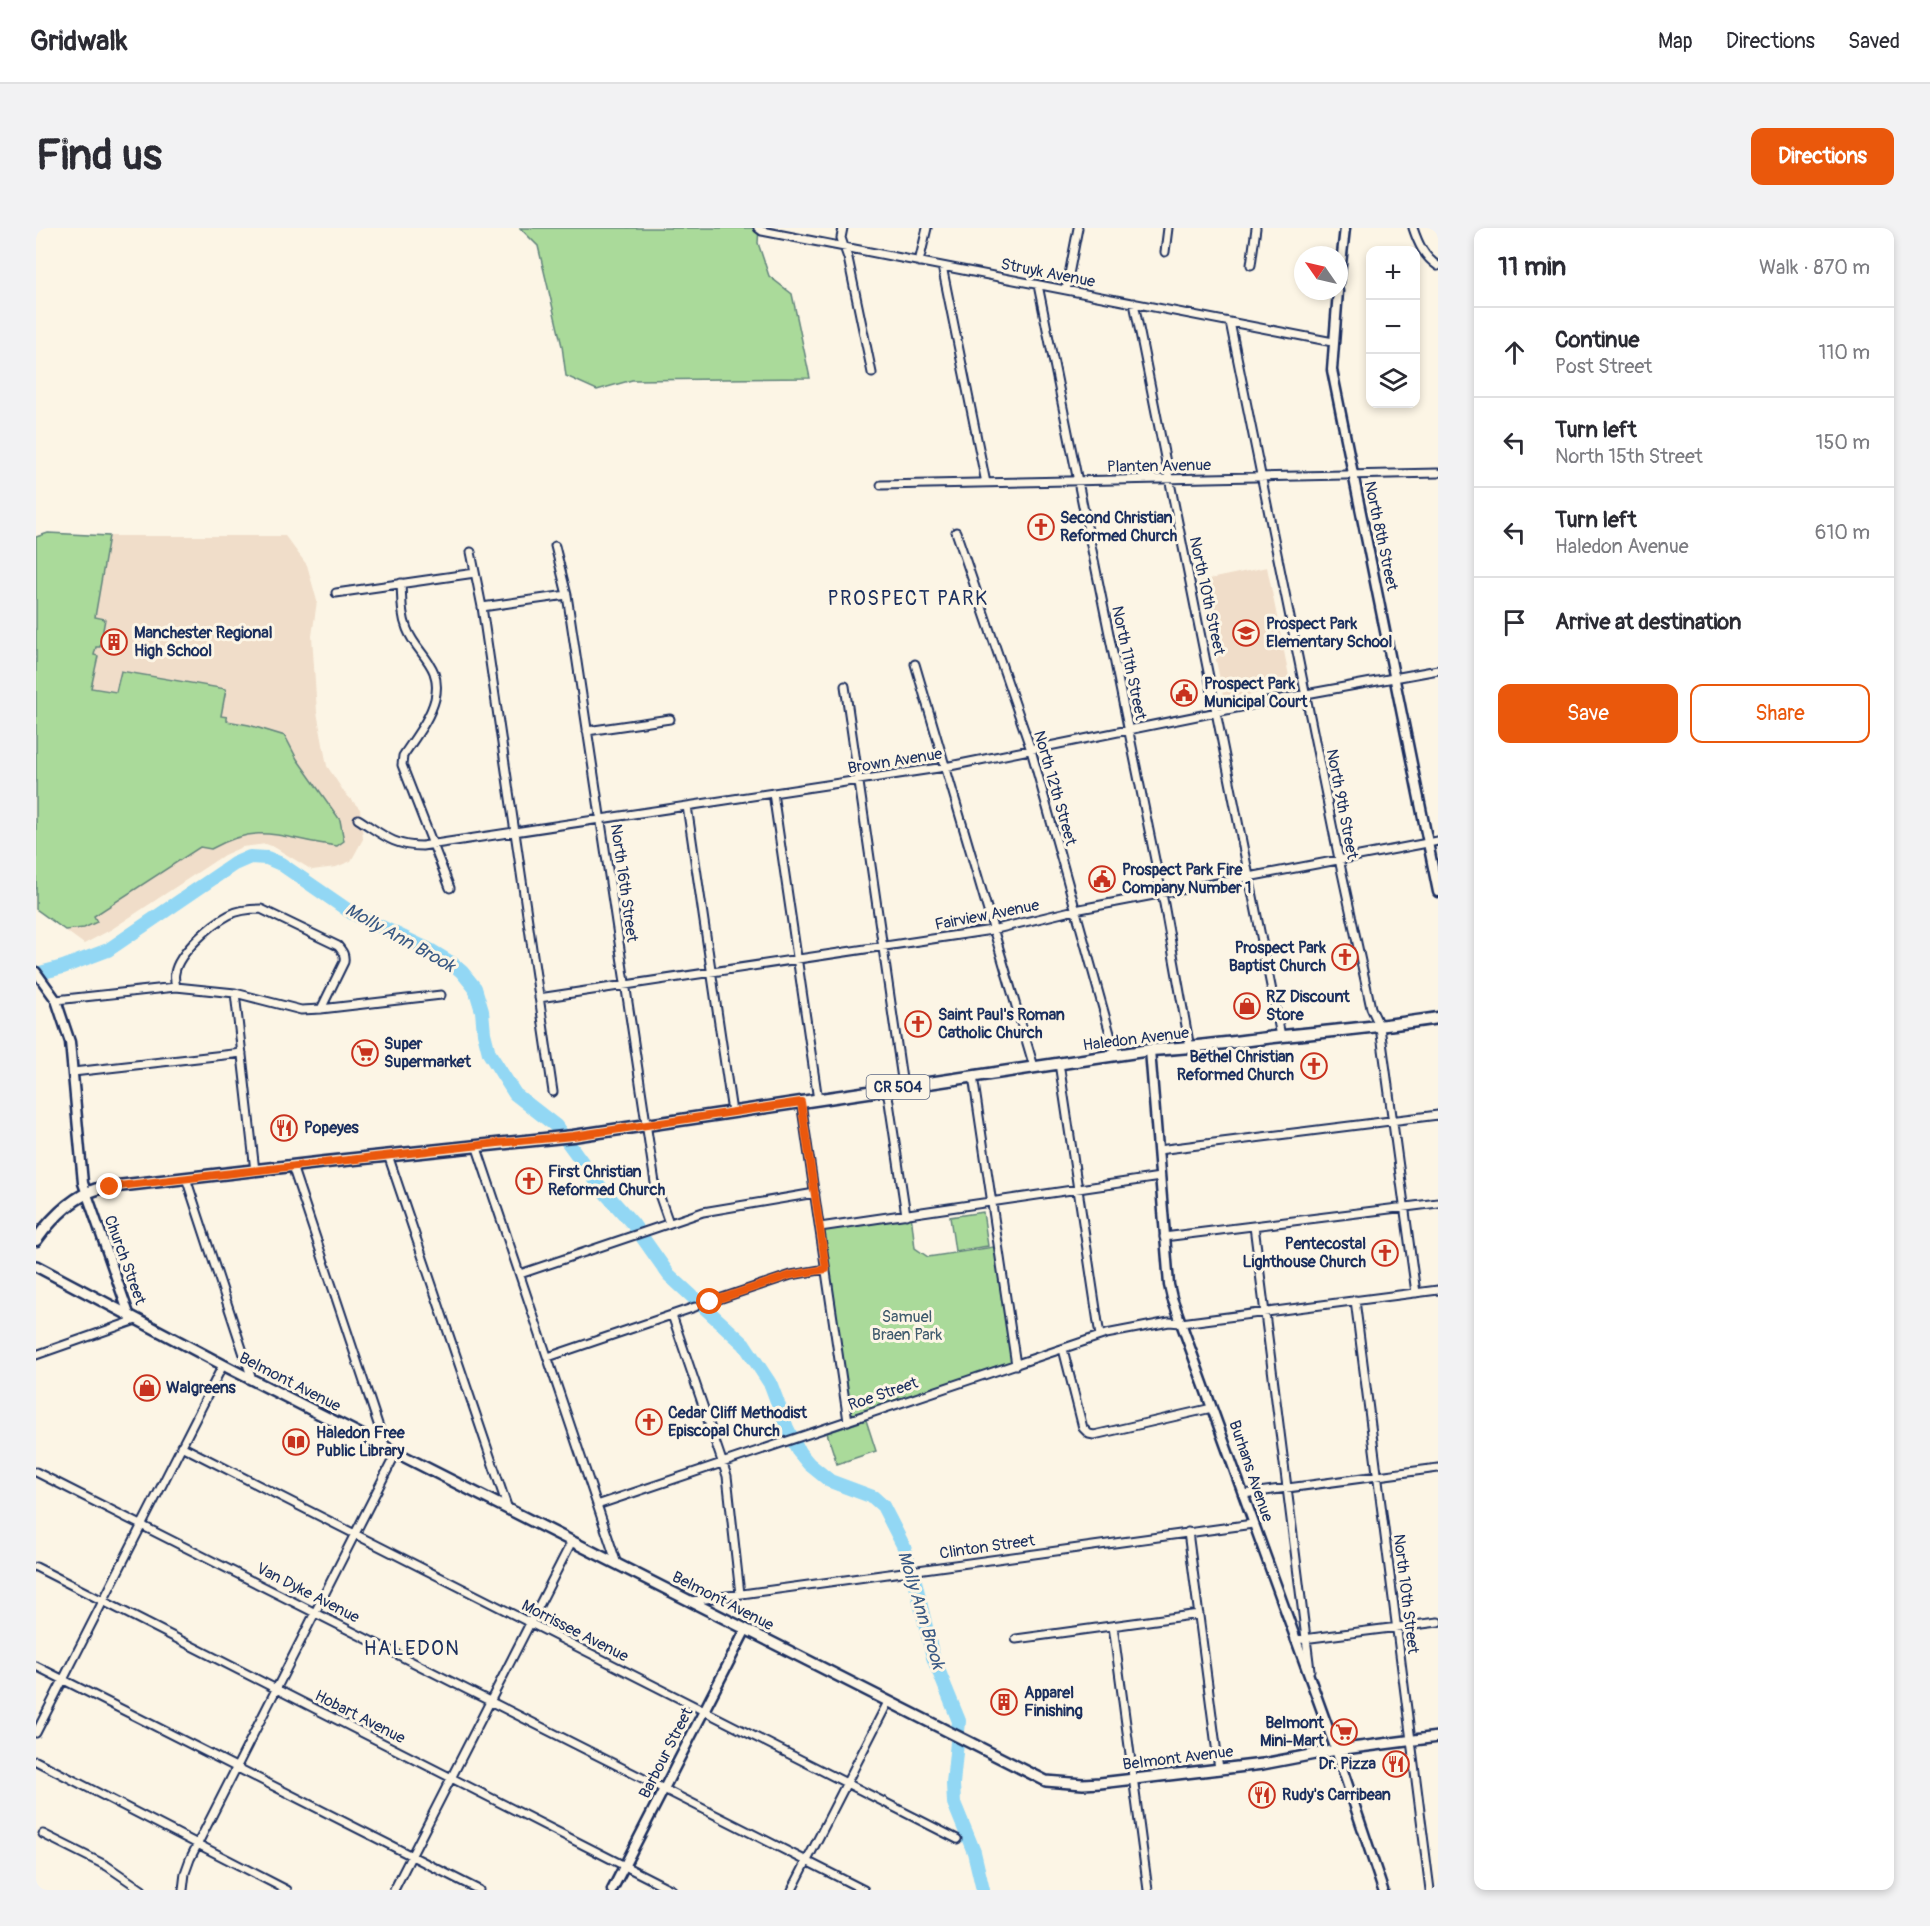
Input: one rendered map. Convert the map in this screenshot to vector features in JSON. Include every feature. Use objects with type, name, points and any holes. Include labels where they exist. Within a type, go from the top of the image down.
[{"type":"main road","name":"Haledon Avenue","points":[[36,1240],[63,1210],[87,1193],[100,1188],[573,1136],[1150,1050],[1190,1048],[1281,1036],[1380,1027],[1438,1018]]},
{"type":"main road","name":"Belmont Avenue","points":[[36,1266],[223,1365],[1046,1781],[1083,1784],[1133,1779],[1263,1764],[1336,1750],[1438,1737]]},
{"type":"street","name":"Struyk Avenue","points":[[758,228],[762,231],[1333,342]]},
{"type":"street","points":[[843,228],[842,238],[872,373]]},
{"type":"street","points":[[919,262],[927,228]]},
{"type":"street","points":[[1066,290],[1078,228]]},
{"type":"street","points":[[1166,252],[1168,228]]},
{"type":"street","points":[[1251,265],[1256,228]]},
{"type":"street","points":[[1343,246],[1345,228]]},
{"type":"street","points":[[1413,228],[1428,258],[1438,266]]},
{"type":"street","points":[[942,266],[986,483]]},
{"type":"street","name":"North 11th Street","points":[[1038,285],[1162,895],[1190,1048]]},
{"type":"street","name":"North 8th Street","points":[[1337,300],[1332,370],[1438,892]]},
{"type":"street","name":"North 10th Street","points":[[1134,303],[1281,1036]]},
{"type":"street","name":"North 9th Street","points":[[1230,322],[1339,859],[1371,1008],[1380,1027],[1416,1293]]},
{"type":"street","name":"Planten Avenue","points":[[881,485],[1438,473]]},
{"type":"street","name":"North 12th Street","points":[[956,532],[1031,750],[1116,1055]]},
{"type":"street","name":"North 16th Street","points":[[555,546],[567,595],[655,1183],[669,1223]]},
{"type":"street","points":[[471,552],[482,607],[553,1092]]},
{"type":"street","points":[[336,593],[475,573]]},
{"type":"street","points":[[401,583],[403,614],[408,631],[434,669],[435,677],[435,700],[402,760],[402,765],[450,888]]},
{"type":"street","points":[[482,607],[567,595]]},
{"type":"street","points":[[915,664],[1034,1067]]},
{"type":"street","name":"Brown Avenue","points":[[358,819],[390,840],[405,846],[433,844],[945,767],[1306,694],[1438,670]]},
{"type":"street","points":[[845,686],[903,1086]]},
{"type":"street","points":[[587,731],[670,719]]},
{"type":"street","points":[[773,793],[818,1100]]},
{"type":"street","points":[[687,806],[732,1112]]},
{"type":"street","name":"Fairview Avenue","points":[[539,998],[992,930],[1075,910],[1438,841]]},
{"type":"street","points":[[176,987],[175,973],[178,966],[190,947],[206,932],[230,914],[261,909],[338,946],[342,951],[345,956],[344,962],[321,1009]]},
{"type":"street","name":"Church Street","points":[[36,972],[56,1000],[70,1042],[80,1166],[87,1193],[133,1319]]},
{"type":"street","points":[[56,1000],[176,987],[235,993],[301,1010],[441,995]]},
{"type":"street","points":[[235,993],[255,1171]]},
{"type":"street","name":"Burhans Avenue","points":[[1150,1050],[1168,1285],[1336,1750],[1383,1890]]},
{"type":"street","points":[[73,1072],[242,1053]]},
{"type":"street","points":[[1059,1063],[1100,1336]]},
{"type":"street","points":[[973,1076],[1016,1365]]},
{"type":"street","points":[[887,1089],[906,1215]]},
{"type":"street","points":[[801,1102],[849,1420]]},
{"type":"street","points":[[1158,1150],[1438,1114]]},
{"type":"street","points":[[477,1145],[617,1564]]},
{"type":"street","points":[[388,1155],[508,1509]]},
{"type":"street","points":[[183,1890],[185,1873],[198,1845],[355,1534],[391,1450],[292,1166]]},
{"type":"street","points":[[820,1227],[1160,1177]]},
{"type":"street","points":[[186,1178],[252,1379]]},
{"type":"street","points":[[520,1274],[716,1209],[815,1193]]},
{"type":"street","points":[[1164,1237],[1438,1203]]},
{"type":"street","points":[[1254,1226],[1311,1685]]},
{"type":"street","points":[[710,1302],[791,1275],[826,1269]]},
{"type":"street","name":"Roe Street","points":[[597,1505],[1100,1336],[1169,1322],[1181,1323],[1438,1290]]},
{"type":"street","name":"North 10th Street","points":[[1355,1300],[1430,1890]]},
{"type":"street","points":[[548,1357],[695,1307]]},
{"type":"street","points":[[672,1315],[727,1476],[740,1594]]},
{"type":"street","points":[[36,1355],[133,1319]]},
{"type":"street","points":[[1063,1348],[1083,1428],[1089,1434],[1094,1435],[1212,1408]]},
{"type":"street","points":[[36,1733],[223,1365]]},
{"type":"street","name":"Morrissee Avenue","points":[[181,1446],[957,1839]]},
{"type":"street","points":[[1243,1494],[1438,1468]]},
{"type":"street","name":"Van Dyke Avenue","points":[[36,1472],[864,1890]]},
{"type":"street","name":"Clinton Street","points":[[690,1601],[1253,1524]]},
{"type":"street","points":[[1188,1532],[1219,1769]]},
{"type":"street","points":[[394,1890],[572,1541]]},
{"type":"street","name":"Hobart Avenue","points":[[36,1567],[672,1890]]},
{"type":"street","points":[[1016,1639],[1199,1614]]},
{"type":"street","points":[[1295,1640],[1438,1622]]},
{"type":"street","points":[[1113,1626],[1148,1890]]},
{"type":"street","name":"Barbour Street","points":[[612,1890],[746,1629]]},
{"type":"street","points":[[36,1666],[479,1890]]},
{"type":"street","points":[[792,1890],[888,1702]]},
{"type":"street","points":[[36,1761],[287,1890]]},
{"type":"street","points":[[43,1834],[107,1866],[142,1890]]},
{"type":"shaded area","points":[[48,533],[109,536],[285,536],[307,565],[317,601],[312,636],[317,712],[327,766],[344,792],[360,809],[363,839],[351,861],[336,867],[312,870],[266,844],[242,847],[224,855],[112,929],[84,944],[36,909],[36,536]]},
{"type":"shaded area","name":"Prospect Park Elementary School","points":[[1267,567],[1291,686],[1224,700],[1200,581]]},
{"type":"green space","points":[[520,228],[759,228],[758,243],[769,276],[792,294],[810,378],[632,380],[597,390],[566,376],[562,346],[538,246]]},
{"type":"green space","points":[[48,533],[109,536],[95,617],[105,619],[100,647],[96,647],[94,655],[98,656],[91,688],[116,692],[121,671],[226,689],[221,716],[227,717],[227,721],[285,736],[297,759],[340,820],[344,841],[337,846],[274,834],[260,834],[245,835],[211,849],[200,847],[94,916],[97,922],[84,928],[65,930],[36,909],[36,537]]},
{"type":"green space","points":[[983,1212],[988,1246],[955,1251],[950,1217]]},
{"type":"green space","name":"Samuel Braen Park","points":[[911,1214],[915,1248],[928,1257],[1000,1246],[1018,1364],[849,1420],[820,1227]]},
{"type":"green space","points":[[866,1420],[876,1451],[837,1464],[827,1433]]},
{"type":"waterway","name":"Molly Ann Brook","points":[[36,974],[63,967],[108,950],[234,864],[250,857],[267,858],[281,864],[352,913],[430,950],[462,972],[475,988],[482,1011],[489,1053],[515,1094],[556,1126],[601,1188],[633,1224],[669,1275],[744,1344],[771,1385],[787,1428],[799,1452],[809,1464],[830,1481],[873,1497],[883,1506],[904,1547],[916,1585],[933,1657],[959,1721],[953,1784],[954,1803],[974,1852],[983,1890]]},
{"type":"place","name":"Second Christian Reformed Church","points":[[1041,527]]},
{"type":"place","name":"Prospect Park Elementary School","points":[[1246,633]]},
{"type":"place","name":"Manchester Regional High School","points":[[114,642]]},
{"type":"place","name":"Prospect Park Municipal Court","points":[[1184,693]]},
{"type":"place","name":"Prospect Park Fire Company Number 1","points":[[1102,879]]},
{"type":"place","name":"Prospect Park Baptist Church","points":[[1345,957]]},
{"type":"place","name":"RZ Discount Store","points":[[1247,1006]]},
{"type":"place","name":"Saint Paul's Roman Catholic Church","points":[[918,1024]]},
{"type":"place","name":"Super Supermarket","points":[[365,1053]]},
{"type":"place","name":"Bethel Christian Reformed Church","points":[[1314,1066]]},
{"type":"place","name":"Popeyes","points":[[284,1128]]},
{"type":"place","name":"First Christian Reformed Church","points":[[529,1181]]},
{"type":"place","name":"Pentecostal Lighthouse Church","points":[[1385,1253]]},
{"type":"place","name":"Walgreens","points":[[147,1388]]},
{"type":"place","name":"Cedar Cliff Methodist Episcopal Church","points":[[649,1422]]},
{"type":"place","name":"Haledon Free Public Library","points":[[296,1442]]},
{"type":"place","name":"Apparel Finishing","points":[[1004,1702]]},
{"type":"place","name":"Belmont Mini-Mart","points":[[1344,1732]]},
{"type":"place","name":"Dr. Pizza","points":[[1396,1764]]},
{"type":"place","name":"Rudy's Carribean","points":[[1262,1795]]},
{"type":"district","name":"PROSPECT PARK","points":[[908,598]]},
{"type":"district","name":"HALEDON","points":[[412,1648]]},
{"type":"route","points":[[110,1187],[329,1161],[573,1136],[801,1102],[826,1269],[802,1272],[773,1280],[710,1302]]}]
